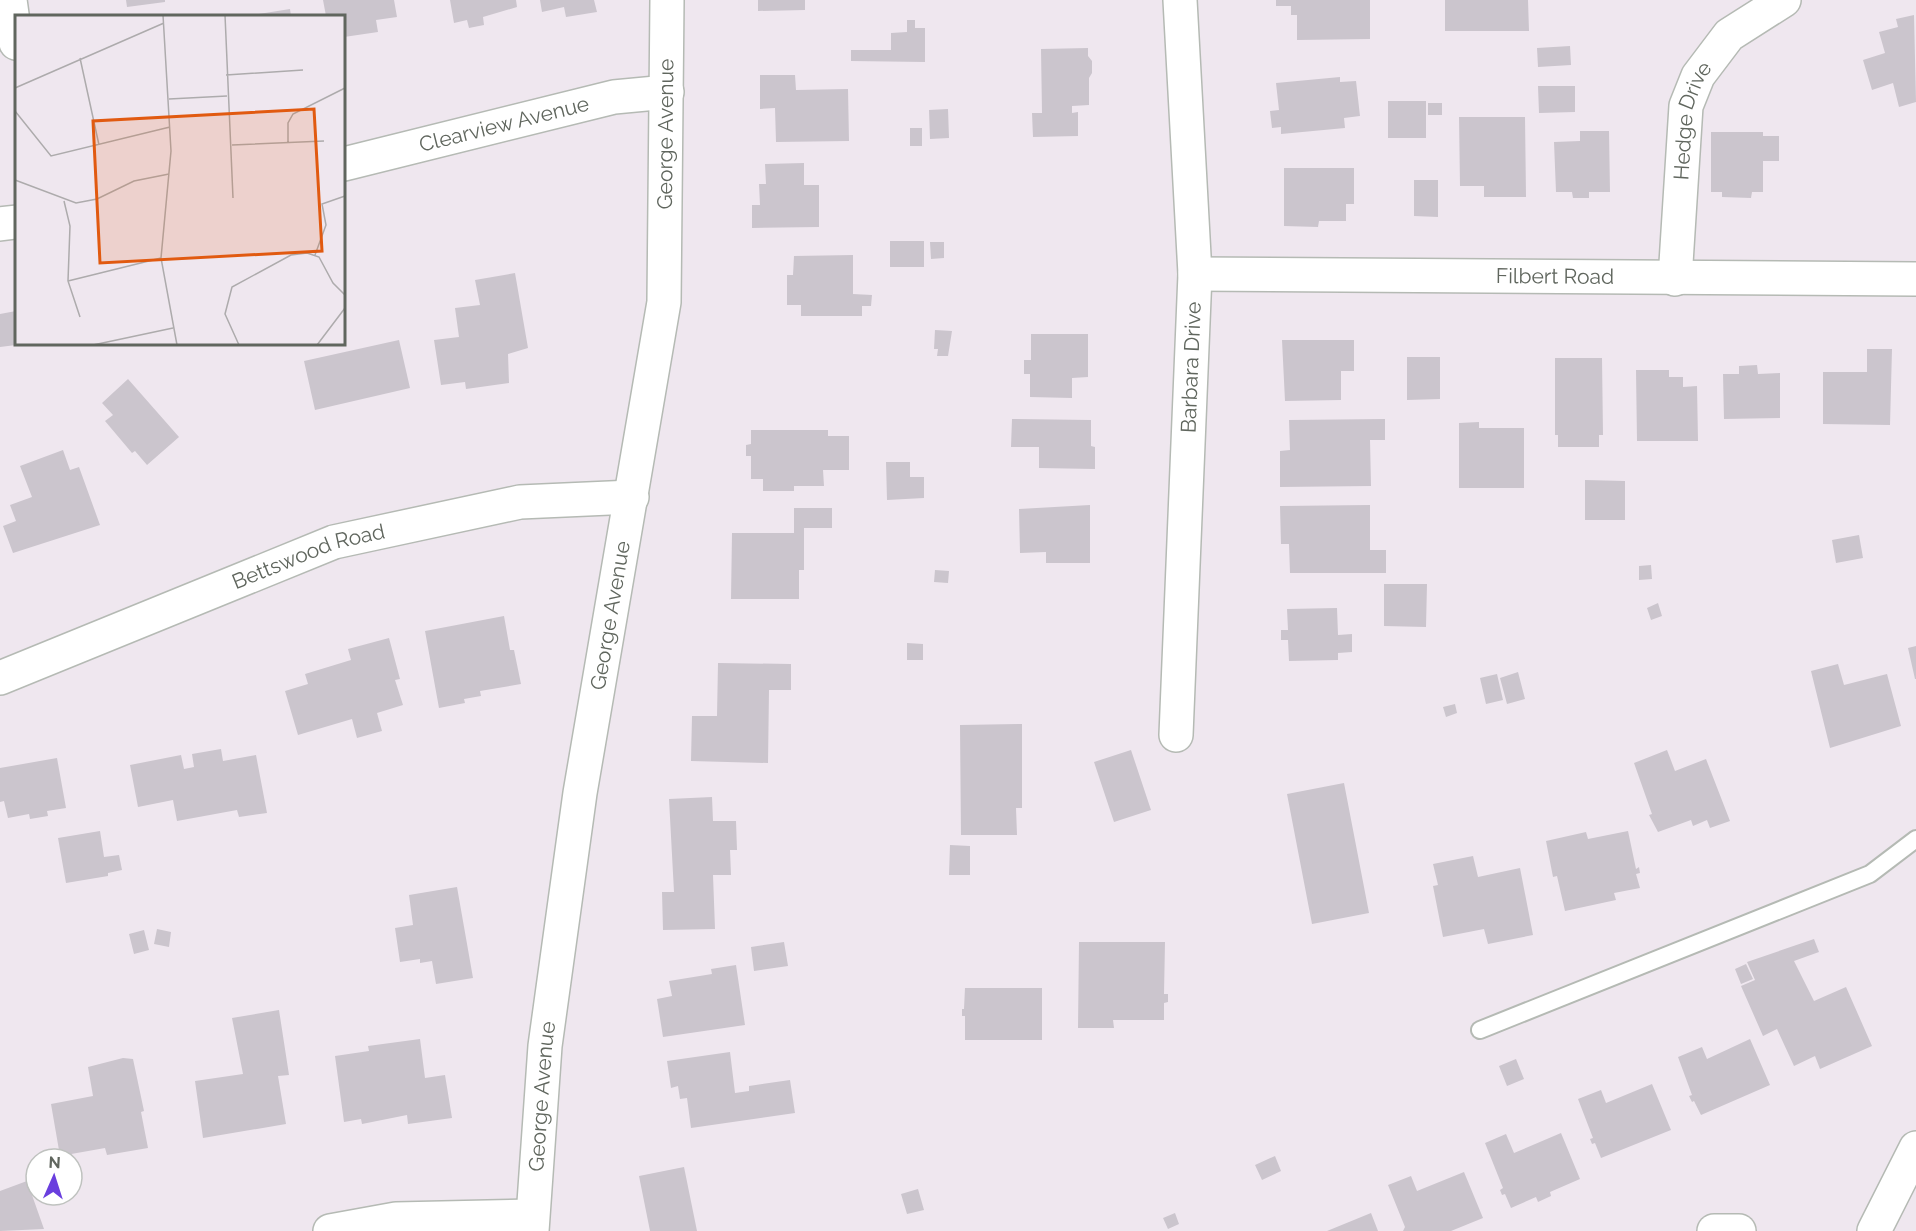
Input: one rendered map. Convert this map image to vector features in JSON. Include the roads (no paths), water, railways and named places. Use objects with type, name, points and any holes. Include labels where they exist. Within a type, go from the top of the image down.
[{"type":"street","points":[[10,0],[15,36]]},
{"type":"street","name":"George Avenue","points":[[531,1223],[544,1047],[577,816],[664,302],[667,0]]},
{"type":"street","name":"Barbara Drive","points":[[1176,735],[1195,274],[1180,0]]},
{"type":"street","name":"Hedge Drive","points":[[1675,279],[1686,106],[1698,76],[1729,35],[1784,0]]},
{"type":"street","name":"Clearview Avenue","points":[[345,165],[614,97],[667,92]]},
{"type":"street","points":[[0,224],[15,222]]},
{"type":"street","name":"Filbert Road","points":[[1195,274],[1916,279]]},
{"type":"street","name":"Bettswood Road","points":[[0,678],[334,542],[520,502],[632,497]]},
{"type":"street","points":[[1874,1231],[1916,1148]]},
{"type":"street","points":[[330,1231],[396,1219],[531,1223]]},
{"type":"street","points":[[1714,1231],[1739,1231]]},
{"type":"lane","points":[[1480,1030],[1870,874],[1916,839]]}]
